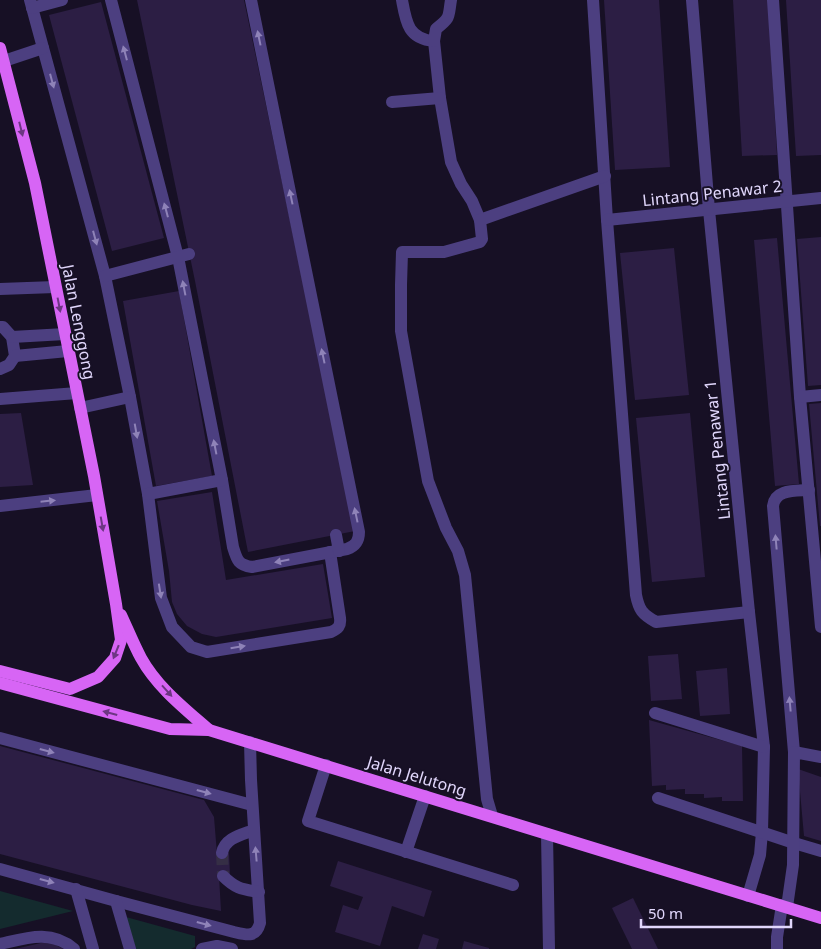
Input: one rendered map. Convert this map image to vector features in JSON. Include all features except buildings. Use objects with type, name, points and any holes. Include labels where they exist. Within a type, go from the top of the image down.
[{"type":"main road","name":"Jalan Lenggong","points":[[0,671],[70,689],[98,677],[115,658],[121,640],[97,495],[35,183],[2,54]]},
{"type":"main road","name":"Jalan Lenggong","points":[[116,604],[149,670],[173,699],[209,730]]},
{"type":"main road","name":"Jalan Jelutong","points":[[0,682],[170,729],[209,730],[821,918]]},
{"type":"street","points":[[62,0],[31,4],[105,276],[148,494],[161,598],[172,627],[190,648],[207,652],[336,630],[341,624],[334,551],[336,535]]},
{"type":"street","points":[[111,0],[184,256],[233,547],[239,563],[252,567],[353,547],[357,543],[359,532],[251,0]]},
{"type":"street","points":[[402,0],[406,18],[413,32],[423,39],[434,40]]},
{"type":"street","points":[[451,0],[448,17],[436,29],[434,40],[440,98],[451,162],[480,220],[482,239],[480,242],[444,252],[402,252],[401,331],[428,481],[446,528],[458,552],[465,575],[488,799],[492,816]]},
{"type":"street","points":[[593,0],[607,220],[636,595],[639,607],[646,616],[656,622],[749,612]]},
{"type":"street","name":"Lintang Penawar 1","points":[[692,0],[709,210],[764,747],[760,856],[748,896]]},
{"type":"street","points":[[773,0],[800,397],[821,627]]},
{"type":"street","points":[[2,54],[43,48]]},
{"type":"street","points":[[392,102],[440,98]]},
{"type":"street","points":[[480,220],[605,176]]},
{"type":"street","name":"Lintang Penawar 2","points":[[607,220],[821,198]]},
{"type":"street","points":[[105,276],[184,256]]},
{"type":"street","points":[[0,289],[55,287]]},
{"type":"street","points":[[0,327],[12,337],[15,356],[9,364],[0,368]]},
{"type":"street","points":[[12,337],[65,334]]},
{"type":"street","points":[[15,356],[68,351]]},
{"type":"street","points":[[0,399],[77,393]]},
{"type":"street","points":[[800,397],[821,395]]},
{"type":"street","points":[[80,408],[130,397]]},
{"type":"street","points":[[148,494],[222,480]]},
{"type":"street","points":[[777,949],[777,937],[793,865],[794,752],[773,506],[777,496],[783,492],[809,490]]},
{"type":"street","points":[[0,506],[97,495]]},
{"type":"street","points":[[654,713],[764,747]]},
{"type":"street","points":[[0,738],[252,805]]},
{"type":"street","points":[[0,869],[234,932],[253,934],[258,929],[260,922],[250,742]]},
{"type":"street","points":[[794,752],[821,757]]},
{"type":"street","points":[[326,766],[308,821],[513,885]]},
{"type":"street","points":[[406,852],[425,796]]},
{"type":"street","points":[[658,798],[821,851]]},
{"type":"street","points":[[222,853],[227,844],[235,837],[254,830]]},
{"type":"street","points":[[548,834],[549,949]]},
{"type":"street","points":[[223,876],[238,888],[259,892]]},
{"type":"street","points":[[76,890],[93,949]]},
{"type":"street","points":[[116,901],[130,949]]},
{"type":"street","points":[[202,949],[217,946],[232,949],[234,932]]},
{"type":"street","points":[[0,944],[34,937],[50,936],[62,940],[74,949]]},
{"type":"green space","points":[[0,891],[73,911],[0,929]]},
{"type":"green space","points":[[126,917],[195,936],[195,947],[191,949],[136,949]]},
{"type":"tunnel","points":[[222,853],[223,876]]}]
